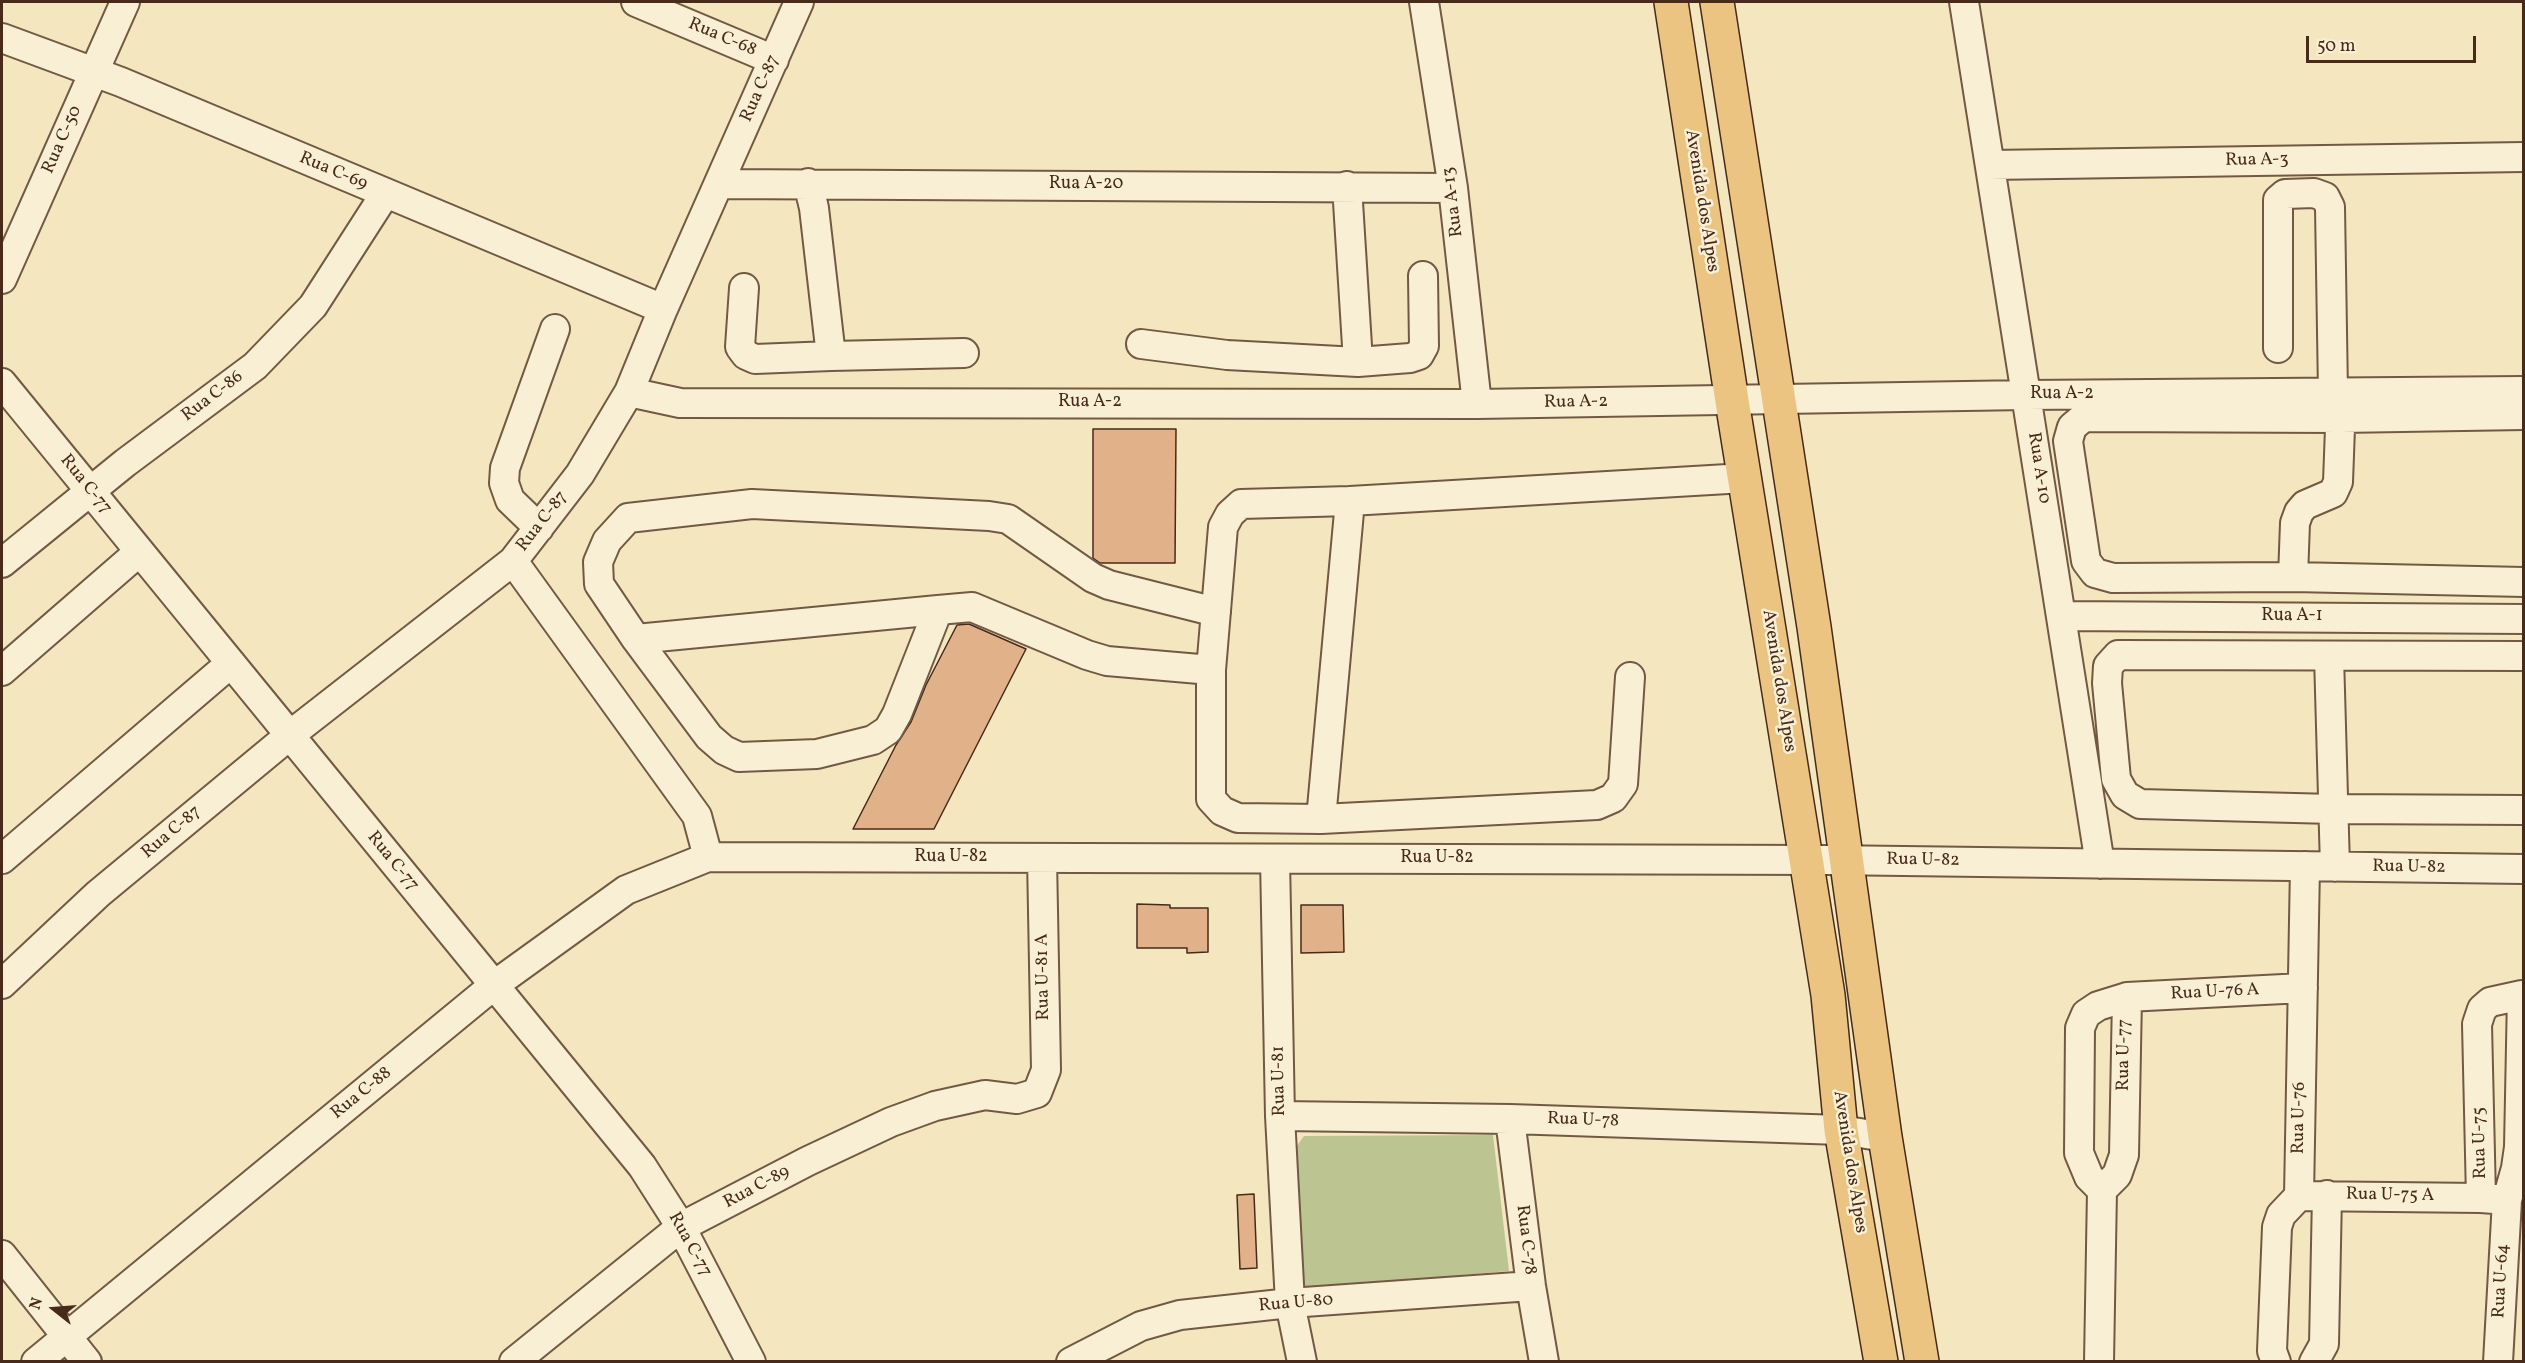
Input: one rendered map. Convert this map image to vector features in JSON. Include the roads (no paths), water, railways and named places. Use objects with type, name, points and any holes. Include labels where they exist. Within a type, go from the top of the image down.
[{"type":"main road","name":"Avenida dos Alpes","points":[[1671,2],[1732,401],[1828,995],[1841,1130],[1881,1362]]},
{"type":"main road","points":[[1717,2],[1814,627],[1885,1137],[1922,1362]]},
{"type":"street","name":"Rua C-50","points":[[2,279],[125,2]]},
{"type":"street","name":"Rua C-68","points":[[636,2],[774,60]]},
{"type":"street","name":"Rua C-87","points":[[2,984],[98,894],[290,735],[513,561],[580,474],[629,392],[663,309],[799,2]]},
{"type":"street","name":"Rua A-13","points":[[1424,2],[1453,188],[1477,404]]},
{"type":"street","name":"Rua A-10","points":[[1964,2],[2100,864]]},
{"type":"street","name":"Rua C-69","points":[[2,38],[94,72],[663,309]]},
{"type":"street","name":"Rua A-3","points":[[1990,165],[2523,157]]},
{"type":"street","name":"Rua A-20","points":[[720,183],[1453,188]]},
{"type":"street","points":[[808,183],[814,208],[831,356]]},
{"type":"street","points":[[1347,186],[1358,362]]},
{"type":"street","points":[[2278,348],[2278,200],[2285,194],[2314,193],[2325,197],[2330,207],[2338,401],[2338,482],[2333,493],[2305,505],[2299,512],[2295,523],[2293,577]]},
{"type":"street","name":"Rua C-86","points":[[2,563],[90,491],[255,366],[313,306],[385,194]]},
{"type":"street","points":[[1141,344],[1227,355],[1358,362],[1410,358],[1419,355],[1424,346],[1423,276]]},
{"type":"street","points":[[744,288],[740,347],[746,355],[755,359],[964,353]]},
{"type":"street","points":[[539,528],[510,500],[504,483],[506,468],[555,329]]},
{"type":"street","name":"Rua C-77","points":[[2,383],[642,1166],[681,1227],[751,1362]]},
{"type":"street","name":"Rua A-2","points":[[629,392],[680,403],[1477,404],[2026,395],[2338,401],[2523,392]]},
{"type":"street","points":[[2523,415],[2338,401],[2084,417],[2072,427],[2068,441],[2086,561],[2095,573],[2113,578],[2293,577],[2523,582]]},
{"type":"street","points":[[1630,677],[1623,784],[1613,798],[1597,805],[1321,819],[1238,818],[1222,811],[1210,799],[1211,670],[1223,527],[1230,514],[1240,504],[1350,501],[1745,478]]},
{"type":"street","points":[[1321,819],[1350,501]]},
{"type":"street","points":[[938,610],[897,714],[888,730],[873,740],[817,754],[739,757],[724,750],[709,737],[636,639],[599,584],[598,562],[607,541],[628,518],[752,504],[1008,519],[1093,578],[1109,585],[1216,612]]},
{"type":"street","points":[[2,671],[139,552]]},
{"type":"street","points":[[513,561],[697,816],[708,857]]},
{"type":"street","points":[[636,639],[972,607],[1087,655],[1107,661],[1211,670]]},
{"type":"street","name":"Rua A-1","points":[[2061,616],[2523,619]]},
{"type":"street","points":[[2523,656],[2118,655],[2108,666],[2107,683],[2116,779],[2125,795],[2140,804],[2333,809],[2523,810]]},
{"type":"street","points":[[2329,656],[2335,867]]},
{"type":"street","points":[[2,859],[231,663]]},
{"type":"street","name":"Rua U-82","points":[[708,857],[1847,860],[2523,869]]},
{"type":"street","name":"Rua C-88","points":[[36,1362],[493,986],[626,890],[708,857]]},
{"type":"street","name":"Rua U-81 A","points":[[1037,1093],[1046,1070],[1042,858]]},
{"type":"street","name":"Rua U-81","points":[[1275,859],[1280,1116],[1290,1303],[1302,1362]]},
{"type":"street","name":"Rua U-76","points":[[2299,1196],[2305,866]]},
{"type":"street","name":"Rua C-87","points":[[2,964],[98,894]]},
{"type":"street","name":"Rua U-76 A","points":[[2127,997],[2303,988]]},
{"type":"street","name":"Rua U-75","points":[[2523,995],[2519,1147],[2494,1199],[2477,1024],[2482,1009],[2490,1002],[2523,995]]},
{"type":"street","name":"Rua U-77","points":[[2127,997],[2124,1155],[2117,1175],[2102,1190],[2089,1177],[2079,1153],[2080,1028],[2086,1014],[2098,1006],[2127,997]]},
{"type":"street","name":"Rua C-89","points":[[514,1362],[681,1227],[808,1161],[891,1122],[935,1106],[985,1095],[1017,1099],[1037,1093]]},
{"type":"street","name":"Rua U-78","points":[[1280,1116],[1510,1119],[1841,1130],[1885,1137]]},
{"type":"street","name":"Rua C-78","points":[[1510,1119],[1531,1286],[1545,1362]]},
{"type":"street","points":[[2098,1362],[2102,1190]]},
{"type":"street","points":[[2314,1362],[2324,1344],[2327,1195]]},
{"type":"street","points":[[2276,1362],[2272,1351],[2277,1227],[2281,1215],[2299,1196]]},
{"type":"street","name":"Rua U-75 A","points":[[2299,1196],[2494,1199]]},
{"type":"street","name":"Rua U-64","points":[[2494,1199],[2498,1362]]},
{"type":"street","points":[[2,1255],[87,1362]]},
{"type":"street","name":"Rua U-80","points":[[1071,1362],[1141,1326],[1180,1315],[1290,1303],[1531,1286]]}]
